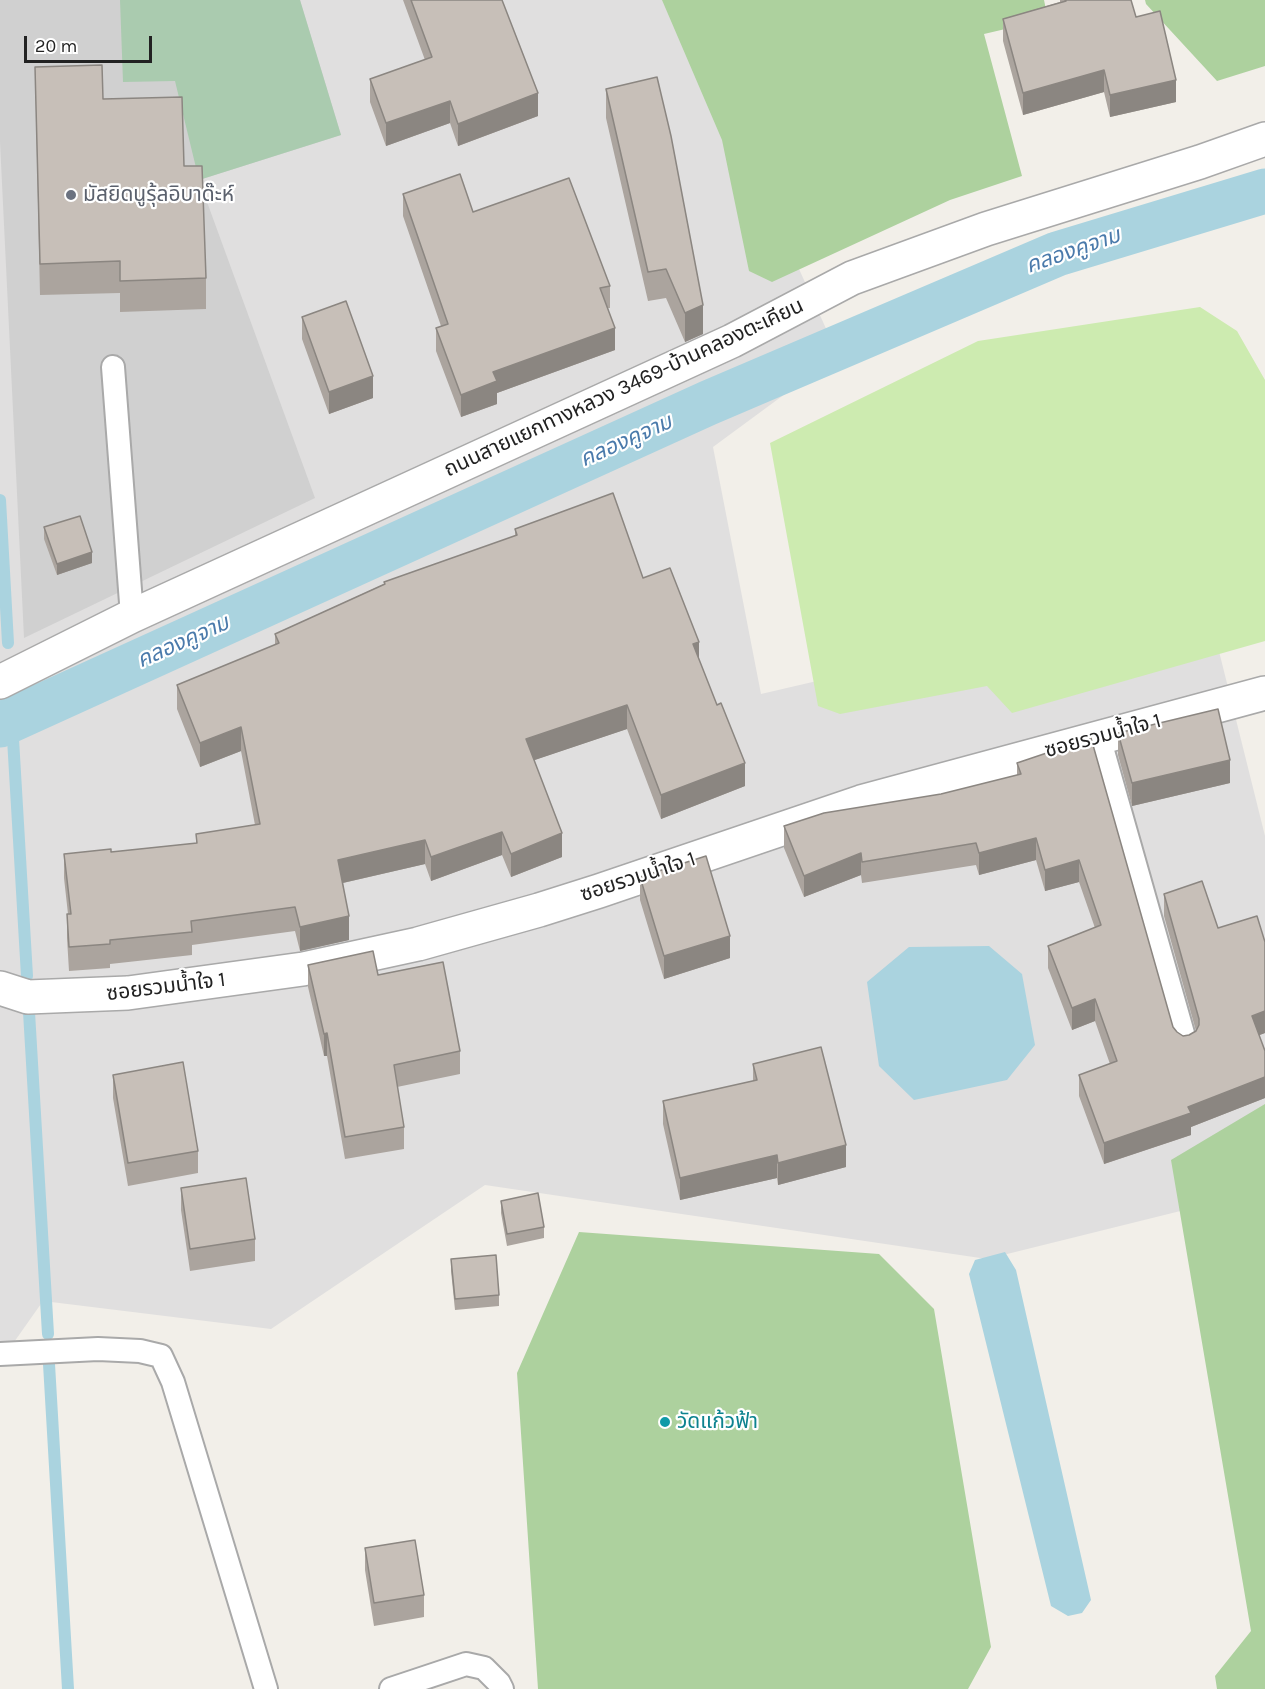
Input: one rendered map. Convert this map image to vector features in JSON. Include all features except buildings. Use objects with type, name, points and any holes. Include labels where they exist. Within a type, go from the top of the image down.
[{"type":"street","name":"ถนนสายแยกทางหลวง 3469-บ้านคลองตะเคียน","points":[[0,682],[132,616],[732,341],[852,278],[986,229],[1200,162],[1265,139]]},
{"type":"street","name":"ซอยรวมน้ำใจ 1","points":[[0,988],[28,997],[128,993],[303,969],[418,944],[599,891],[861,802],[1265,693]]},
{"type":"lane","points":[[113,367],[132,616]]},
{"type":"lane","points":[[1099,737],[1186,1044]]},
{"type":"lane","points":[[0,1354],[98,1349],[140,1351],[161,1356],[173,1382],[266,1689]]},
{"type":"lane","points":[[391,1689],[466,1664],[484,1668],[502,1689]]},
{"type":"shaded area","points":[[0,0],[677,0],[838,355],[713,447],[761,694],[1204,591],[1265,836],[1265,1190],[987,1259],[485,1185],[271,1329],[43,1301],[0,1362]]},
{"type":"shaded area","points":[[0,0],[300,0],[341,135],[199,180],[315,498],[24,638],[0,142]]},
{"type":"green space","points":[[120,0],[300,0],[341,135],[199,180],[175,81],[123,82]]},
{"type":"green space","points":[[662,0],[1044,0],[1048,19],[984,34],[1022,176],[950,200],[772,282],[749,271],[722,140]]},
{"type":"green space","points":[[1145,0],[1265,0],[1265,66],[1217,81],[1146,4]]},
{"type":"green space","points":[[1200,307],[1237,331],[1265,380],[1265,641],[1012,713],[987,686],[840,714],[818,706],[770,443],[978,341]]},
{"type":"green space","points":[[1265,1104],[1265,1689],[1217,1689],[1215,1676],[1251,1631],[1171,1160]]},
{"type":"green space","points":[[579,1232],[879,1254],[934,1309],[991,1647],[968,1689],[538,1689],[517,1373]]},
{"type":"water","points":[[989,946],[1022,974],[1035,1045],[1007,1080],[914,1100],[879,1066],[867,982],[909,947]]},
{"type":"water","points":[[1005,1252],[1016,1270],[1091,1600],[1082,1613],[1068,1616],[1051,1606],[969,1274],[975,1260]]},
{"type":"waterway","name":"คลองคูจาม","points":[[0,725],[708,403],[1057,254],[1265,191]]},
{"type":"waterway","points":[[0,500],[8,643]]},
{"type":"waterway","points":[[10,688],[27,976]]},
{"type":"waterway","points":[[29,1012],[48,1334]]},
{"type":"waterway","points":[[49,1364],[68,1689]]},
{"type":"place","name":"มัสยิดนูรุ้ลอิบาด๊ะห์","points":[[71,195]]},
{"type":"place","name":"วัดแก้วฟ้า","points":[[665,1422]]}]
